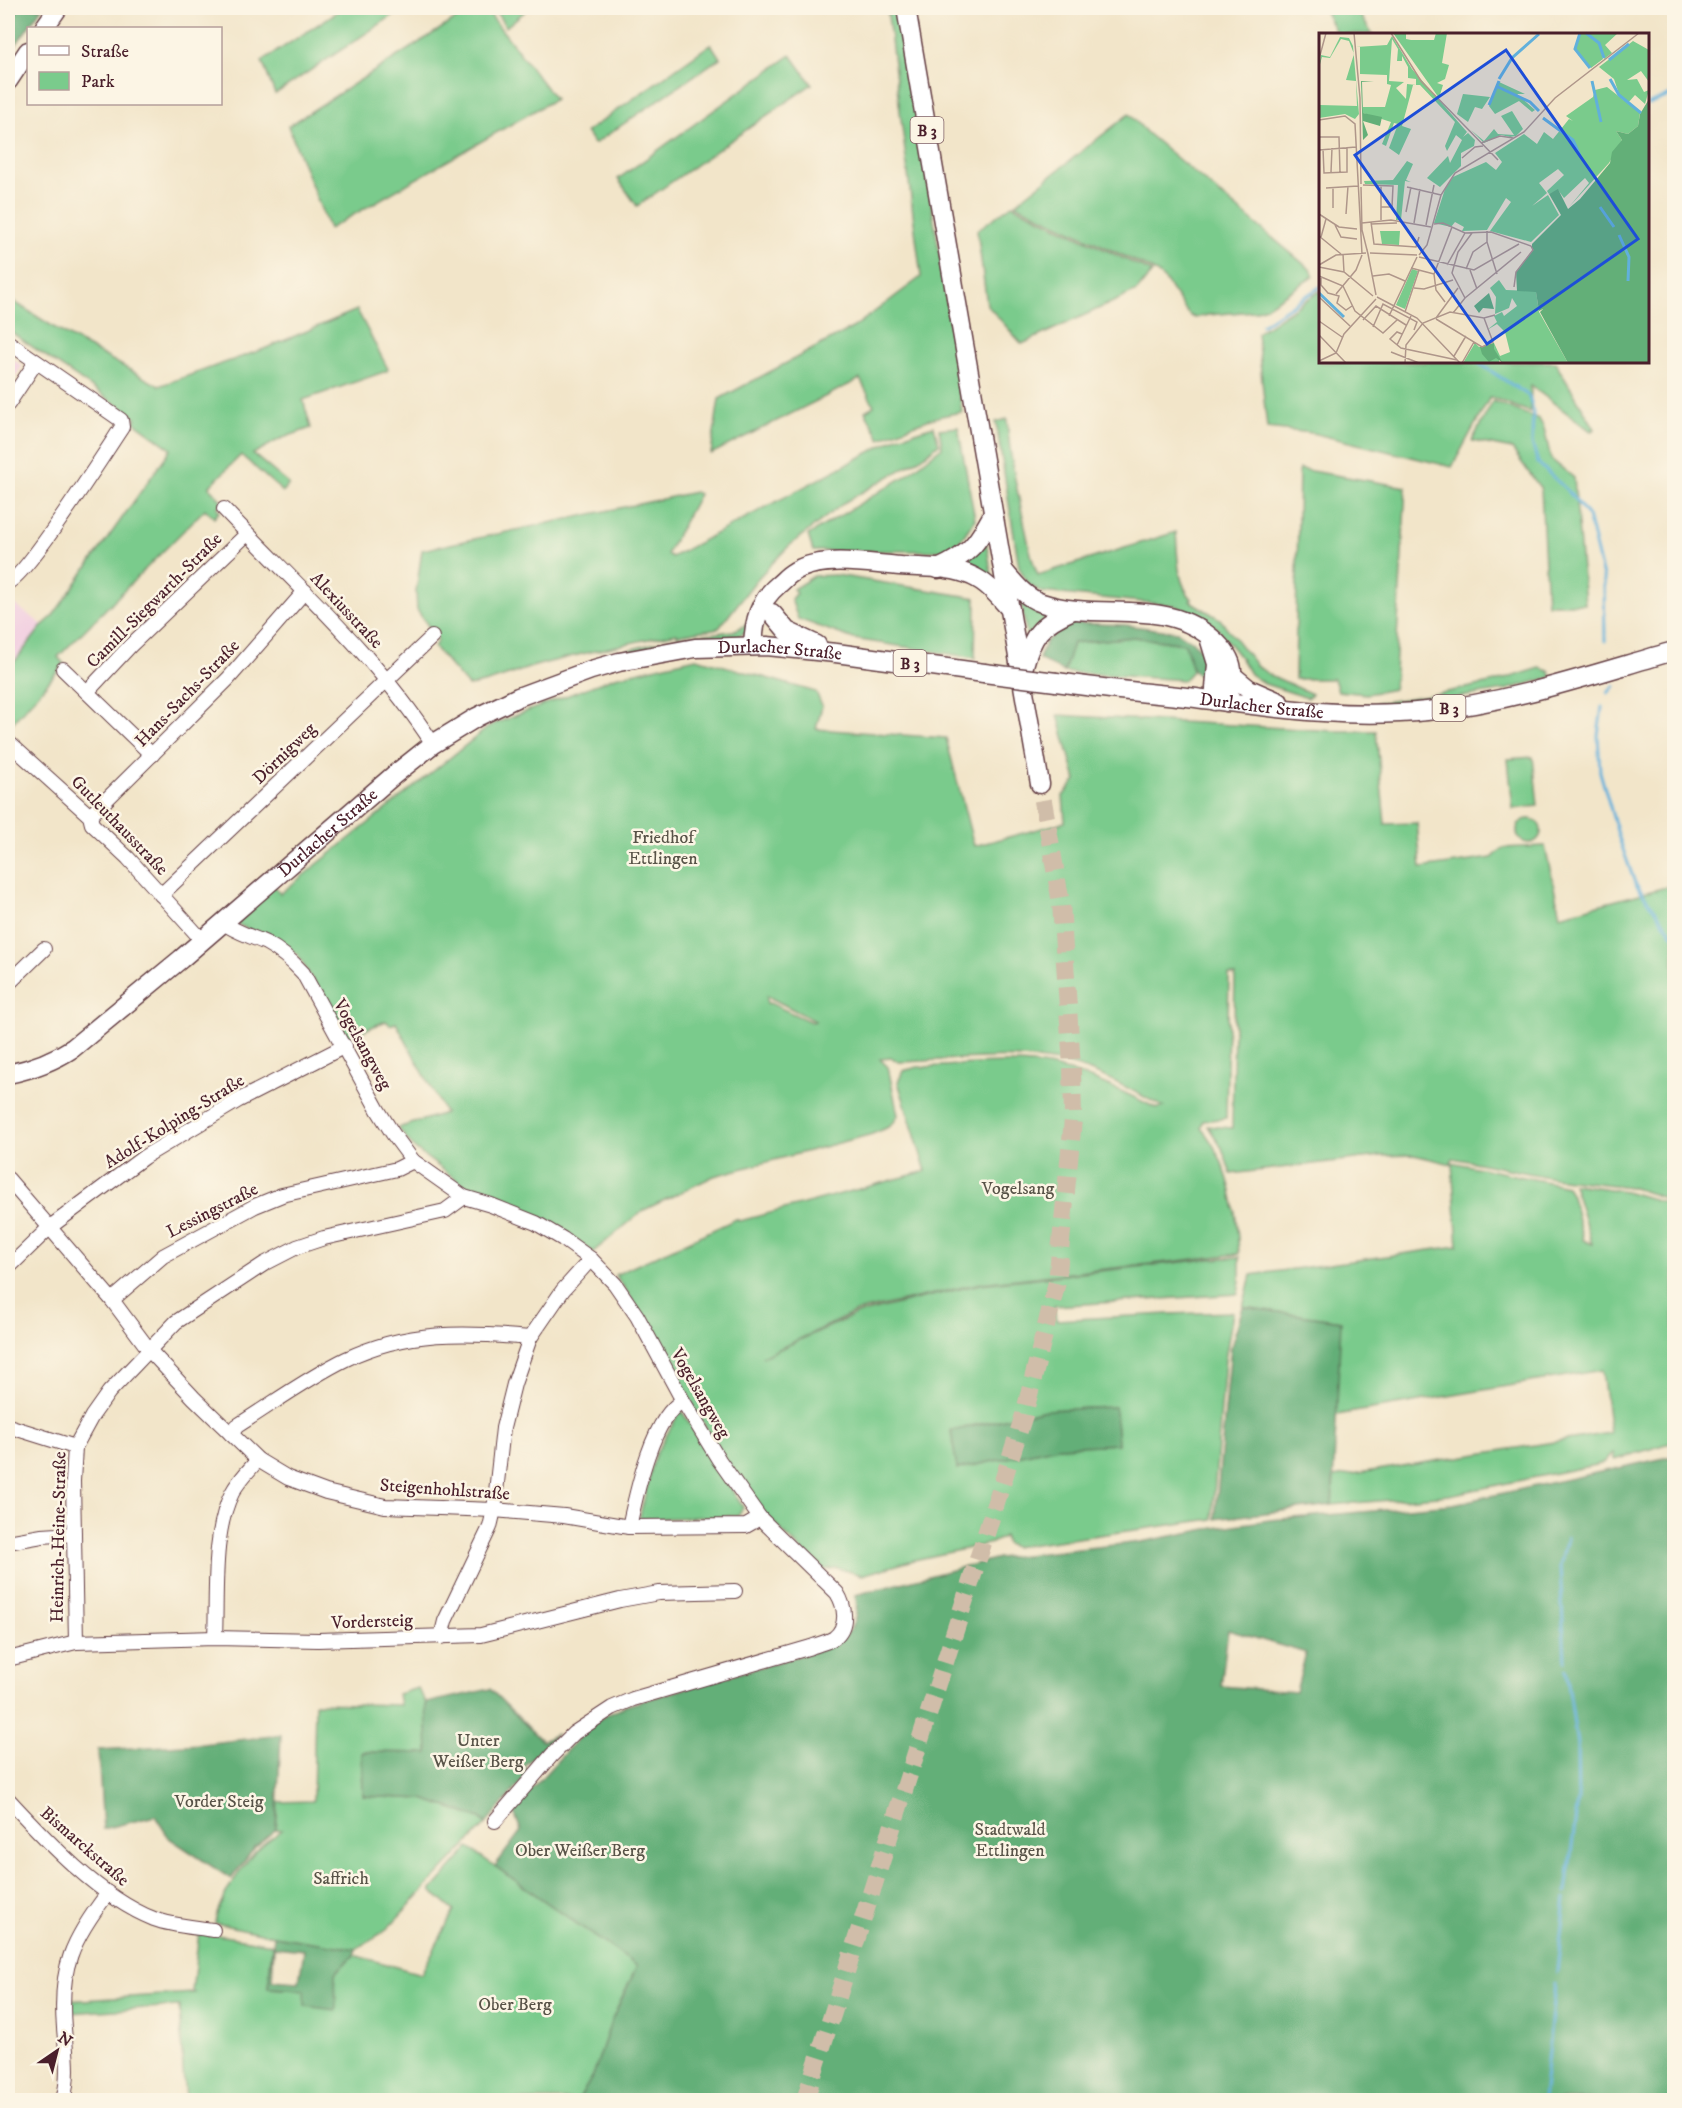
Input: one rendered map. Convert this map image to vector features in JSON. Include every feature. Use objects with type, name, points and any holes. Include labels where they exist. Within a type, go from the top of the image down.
[{"type":"main road","points":[[45,27],[58,8]]},
{"type":"main road","name":"B 3","points":[[906,8],[1003,569]]},
{"type":"main road","points":[[8,81],[27,52]]},
{"type":"main road","points":[[938,569],[958,560],[972,548],[993,514]]},
{"type":"main road","points":[[760,646],[754,625],[757,614],[770,591],[793,572],[806,566],[837,561],[938,569],[972,575],[986,584],[1010,609]]},
{"type":"main road","points":[[1003,569],[1040,784]]},
{"type":"main road","points":[[1003,569],[1027,596],[1040,602],[1073,610],[1167,616],[1182,619],[1207,634],[1227,655],[1232,675],[1221,702]]},
{"type":"main road","points":[[760,646],[782,582]]},
{"type":"main road","points":[[1021,677],[1028,648],[1036,634],[1046,624],[1073,610]]},
{"type":"main road","points":[[772,613],[787,631],[836,652]]},
{"type":"main road","points":[[1207,634],[1217,664],[1221,702]]},
{"type":"main road","name":"Durlacher Straße","points":[[8,1074],[33,1069],[73,1048],[433,744],[477,717],[518,697],[591,670],[695,648],[760,646],[836,652],[1296,712],[1355,715],[1427,711],[1472,704],[1542,689],[1674,651]]},
{"type":"main road","points":[[1232,675],[1250,689],[1296,712]]},
{"type":"street","points":[[8,342],[121,420],[122,428],[31,558],[13,580],[8,582]]},
{"type":"street","points":[[8,405],[36,362]]},
{"type":"street","name":"Alexiusstraße","points":[[224,509],[355,642],[433,744]]},
{"type":"street","name":"Camill-Siegwarth-Straße","points":[[87,692],[130,646],[247,534]]},
{"type":"street","name":"Hans-Sachs-Straße","points":[[90,816],[228,680],[306,591]]},
{"type":"street","name":"Dörnigweg","points":[[161,895],[432,638]]},
{"type":"street","name":"Camill-Siegwarth-Straße","points":[[63,669],[152,755]]},
{"type":"street","name":"Gutleuthausstraße","points":[[8,742],[90,816],[92,825],[128,858],[202,940]]},
{"type":"street","name":"Vogelsangweg","points":[[222,922],[230,928],[268,944],[288,957],[303,973],[378,1110],[413,1161],[464,1197],[536,1223],[563,1239],[591,1259],[615,1284],[637,1316],[683,1401],[719,1460],[760,1518],[837,1593],[843,1602],[844,1620],[835,1637],[811,1647],[633,1699],[612,1708],[574,1733],[495,1821]]},
{"type":"street","points":[[8,984],[44,948]]},
{"type":"street","name":"Adolf-Kolping-Straße","points":[[8,1268],[50,1227],[144,1157],[239,1100],[345,1046]]},
{"type":"street","name":"Lessingstraße","points":[[112,1300],[163,1256],[255,1206],[282,1195],[397,1169],[413,1161]]},
{"type":"street","name":"Steigenhohlstraße","points":[[8,1179],[112,1300],[150,1351],[258,1460],[288,1478],[326,1492],[385,1506],[494,1510],[564,1516],[629,1527],[746,1526],[760,1518]]},
{"type":"street","name":"Heinrich-Heine-Straße","points":[[76,1642],[75,1447],[92,1416],[109,1392],[176,1322],[264,1264],[297,1247],[324,1238],[445,1212],[464,1197]]},
{"type":"street","points":[[441,1637],[444,1621],[490,1527],[503,1428],[514,1384],[530,1338],[563,1290],[591,1259]]},
{"type":"street","points":[[231,1434],[237,1426],[318,1375],[346,1359],[375,1347],[422,1336],[474,1333],[530,1338]]},
{"type":"street","points":[[629,1527],[648,1453],[666,1418],[676,1404],[683,1401]]},
{"type":"street","points":[[8,1426],[75,1447]]},
{"type":"street","points":[[215,1638],[222,1517],[232,1491],[258,1460]]},
{"type":"street","points":[[8,1542],[42,1536],[74,1534]]},
{"type":"street","name":"Vordersteig","points":[[8,1659],[76,1642],[215,1638],[318,1640],[481,1635],[640,1596],[659,1593],[735,1592]]},
{"type":"street","name":"Bismarckstraße","points":[[8,1799],[47,1840],[108,1893],[153,1918],[213,1930]]},
{"type":"street","points":[[63,2100],[68,2082],[63,2007],[65,1970],[72,1947],[86,1921],[108,1893]]},
{"type":"shaded area","points":[[8,356],[22,366],[8,387]]},
{"type":"shaded area","points":[[8,600],[43,625],[8,670]]},
{"type":"green space","points":[[19,8],[42,8],[8,56],[8,24]]},
{"type":"green space","points":[[343,8],[404,8],[275,94],[262,61]]},
{"type":"green space","points":[[473,8],[485,8],[555,99],[329,229],[288,126]]},
{"type":"green space","points":[[493,8],[529,8],[506,27]]},
{"type":"green space","points":[[887,8],[899,8],[943,275],[962,412],[930,419],[880,439],[865,411],[874,406],[860,379],[711,454],[719,399],[854,327],[921,277]]},
{"type":"green space","points":[[1323,8],[1356,8],[1371,33],[1336,33]]},
{"type":"green space","points":[[711,44],[720,58],[594,144],[586,132]]},
{"type":"green space","points":[[791,55],[812,84],[637,206],[618,179]]},
{"type":"green space","points":[[1129,114],[1147,133],[1311,270],[1314,276],[1266,307],[1254,311],[1195,318],[1189,315],[1165,280],[1153,270],[1015,204]]},
{"type":"green space","points":[[1012,205],[1152,272],[1137,291],[1022,344],[987,305],[977,230]]},
{"type":"green space","points":[[1319,292],[1319,363],[1556,363],[1595,429],[1591,431],[1531,386],[1530,412],[1490,397],[1452,467],[1312,433],[1267,428],[1257,333]]},
{"type":"green space","points":[[8,298],[63,333],[159,386],[264,349],[357,310],[388,369],[303,400],[311,428],[280,439],[253,454],[289,484],[283,492],[241,455],[209,487],[222,501],[217,508],[220,511],[214,518],[205,509],[58,657],[64,664],[8,728],[8,670],[43,625],[52,617],[171,449],[134,422],[136,418],[8,330]]},
{"type":"green space","points":[[1493,401],[1539,419],[1544,428],[1551,459],[1574,478],[1585,604],[1547,604],[1541,489],[1512,449],[1472,441]]},
{"type":"green space","points":[[1007,419],[1016,483],[1031,555],[1038,575],[1176,532],[1180,576],[1192,599],[1190,601],[1220,619],[1256,665],[1268,674],[1312,694],[1308,698],[1265,684],[1250,674],[1217,628],[1201,616],[1173,605],[1041,592],[1028,584],[1019,567],[996,422]]},
{"type":"green space","points":[[934,426],[939,444],[923,457],[845,502],[789,546],[758,578],[719,628],[677,635],[677,633],[606,648],[468,686],[434,647],[438,640],[417,610],[416,592],[422,550],[695,492],[699,494],[667,554],[672,557],[898,437]]},
{"type":"green space","points":[[958,427],[975,519],[952,548],[937,551],[813,551],[808,535],[904,477],[942,447],[939,429]]},
{"type":"green space","points":[[1299,469],[1406,487],[1394,689],[1367,694],[1338,691],[1334,679],[1295,679]]},
{"type":"green space","points":[[986,541],[993,582],[963,563]]},
{"type":"green space","points":[[836,575],[976,598],[975,658],[854,639],[798,619],[791,599],[796,593],[793,589],[814,576]]},
{"type":"green space","points":[[1020,597],[1054,611],[1027,637]]},
{"type":"green space","points":[[751,617],[747,631],[737,637],[669,643],[617,655],[610,654],[676,638],[733,631],[744,626]]},
{"type":"green space","points":[[1069,623],[1125,625],[1178,632],[1197,645],[1208,660],[1208,672],[1202,679],[1193,670],[1185,644],[1134,637],[1073,643],[1064,672],[1039,659],[1046,641]]},
{"type":"green space","points":[[1133,637],[1186,644],[1193,670],[1184,680],[1064,672],[1073,643]]},
{"type":"green space","points":[[696,658],[816,692],[822,706],[816,729],[946,738],[974,846],[1065,822],[1063,796],[1076,780],[1058,715],[1335,731],[1376,731],[1385,824],[1417,823],[1421,868],[1492,858],[1503,848],[1545,846],[1560,915],[1674,885],[1674,1201],[1630,1187],[1553,1178],[1453,1158],[1451,1162],[1567,1186],[1572,1196],[1583,1240],[1592,1244],[1573,1184],[1625,1191],[1674,1205],[1674,1442],[1614,1460],[1613,1453],[1605,1463],[1449,1495],[1332,1505],[1334,1477],[1610,1433],[1602,1370],[1336,1415],[1340,1321],[1243,1307],[1251,1275],[1458,1246],[1452,1164],[1414,1155],[1380,1156],[1231,1174],[1222,1148],[1208,1126],[1232,1128],[1235,975],[1229,975],[1226,1118],[1203,1121],[1201,1128],[1211,1141],[1225,1171],[1234,1204],[1239,1254],[981,1283],[856,1312],[762,1357],[857,1314],[980,1284],[1240,1257],[1238,1294],[1054,1306],[1056,1320],[1233,1312],[1225,1360],[1212,1519],[1014,1547],[1006,1544],[1004,1536],[992,1543],[914,1560],[862,1575],[837,1568],[822,1570],[769,1517],[740,1483],[723,1458],[648,1326],[615,1275],[736,1219],[740,1221],[926,1171],[898,1082],[903,1071],[918,1067],[988,1063],[1040,1065],[1082,1075],[1156,1108],[1163,1107],[1095,1073],[1052,1061],[976,1058],[899,1062],[892,1058],[880,1059],[888,1067],[898,1115],[890,1126],[869,1135],[714,1176],[644,1210],[593,1252],[551,1223],[473,1192],[415,1149],[398,1128],[445,1113],[396,1023],[390,1025],[386,1021],[346,1038],[298,955],[272,937],[237,924],[237,920],[274,885],[280,894],[491,725],[615,677]],"holes":[[[767,996],[815,1021],[816,1021],[811,1022],[770,1003],[767,1004]],[[1115,1407],[1118,1444],[1058,1447],[958,1469],[951,1430],[1046,1410]]]},
{"type":"green space","points":[[1540,668],[1549,671],[1552,677],[1505,690],[1403,706],[1364,705],[1495,682]]},
{"type":"green space","points":[[1533,757],[1538,806],[1513,809],[1508,759]]},
{"type":"green space","points":[[1529,819],[1534,820],[1540,826],[1540,836],[1534,842],[1529,843],[1524,842],[1518,836],[1517,831],[1518,826],[1524,820]]},
{"type":"green space","points":[[1243,1307],[1341,1321],[1332,1505],[1215,1519],[1231,1347]]},
{"type":"green space","points":[[1115,1407],[1118,1444],[1058,1447],[957,1469],[951,1431],[1046,1410]]},
{"type":"green space","points":[[681,1410],[743,1507],[738,1516],[639,1519],[655,1455]]},
{"type":"green space","name":"Stadtwald Ettlingen","points":[[1674,1456],[1674,2100],[578,2100],[593,2076],[611,2022],[637,1966],[495,1866],[521,1831],[513,1809],[593,1722],[625,1706],[822,1649],[845,1636],[852,1627],[856,1610],[855,1595],[998,1558],[1141,1542],[1270,1520],[1453,1504]],"holes":[[[1228,1630],[1306,1653],[1296,1692],[1221,1686]]]},
{"type":"green space","name":"Saffrich","points":[[418,1688],[426,1703],[429,1753],[362,1752],[363,1796],[423,1799],[480,1818],[486,1824],[385,1931],[356,1949],[274,1936],[215,1923],[226,1893],[239,1872],[260,1847],[282,1830],[276,1829],[278,1802],[313,1801],[315,1703],[400,1705],[398,1694]]},
{"type":"green space","name":"Unter Weißer Berg","points":[[490,1689],[542,1741],[557,1734],[524,1766],[530,1771],[486,1824],[480,1818],[423,1799],[363,1796],[362,1752],[428,1753],[426,1703]]},
{"type":"green space","name":"Vorder Steig","points":[[281,1735],[276,1829],[255,1847],[231,1879],[169,1838],[155,1816],[103,1829],[98,1750],[202,1744]]},
{"type":"green space","name":"Ober Berg","points":[[469,1848],[637,1966],[611,2022],[593,2076],[578,2100],[185,2100],[179,2006],[68,2013],[67,2001],[194,1993],[192,1992],[199,1932],[272,1944],[268,1988],[305,1990],[335,1973],[354,1955],[421,1974],[454,1911],[431,1891]]},
{"type":"green space","points":[[274,1936],[356,1949],[354,1955],[335,1973],[336,2010],[305,2006],[305,1990],[268,1988]],"holes":[[[274,1947],[304,1950],[299,1982],[272,1980]]]},
{"type":"waterway","points":[[1649,104],[1674,94]]},
{"type":"waterway","points":[[1262,325],[1319,288]]},
{"type":"waterway","points":[[1479,363],[1529,396],[1533,410],[1532,443],[1538,463],[1569,492],[1588,516],[1604,581],[1605,641]]},
{"type":"waterway","points":[[1608,693],[1614,686]]},
{"type":"waterway","points":[[1602,707],[1598,735],[1600,772],[1619,838],[1635,883],[1674,936]]},
{"type":"waterway","points":[[1565,1661],[1560,1566],[1567,1538]]},
{"type":"waterway","points":[[1566,1670],[1577,1744],[1578,1800],[1566,1892]]},
{"type":"waterway","points":[[1557,1972],[1565,1898]]},
{"type":"waterway","points":[[1543,2100],[1555,1984]]},
{"type":"tunnel","points":[[805,2100],[1024,1415],[1057,1282],[1073,1120],[1072,1067],[1061,903],[1040,784]]},
{"type":"park label","name":"Friedhof Ettlingen","points":[[663,847]]},
{"type":"park label","name":"Vogelsang","points":[[1018,1188]]},
{"type":"park label","name":"Ober Weißer Berg","points":[[580,1850]]}]
